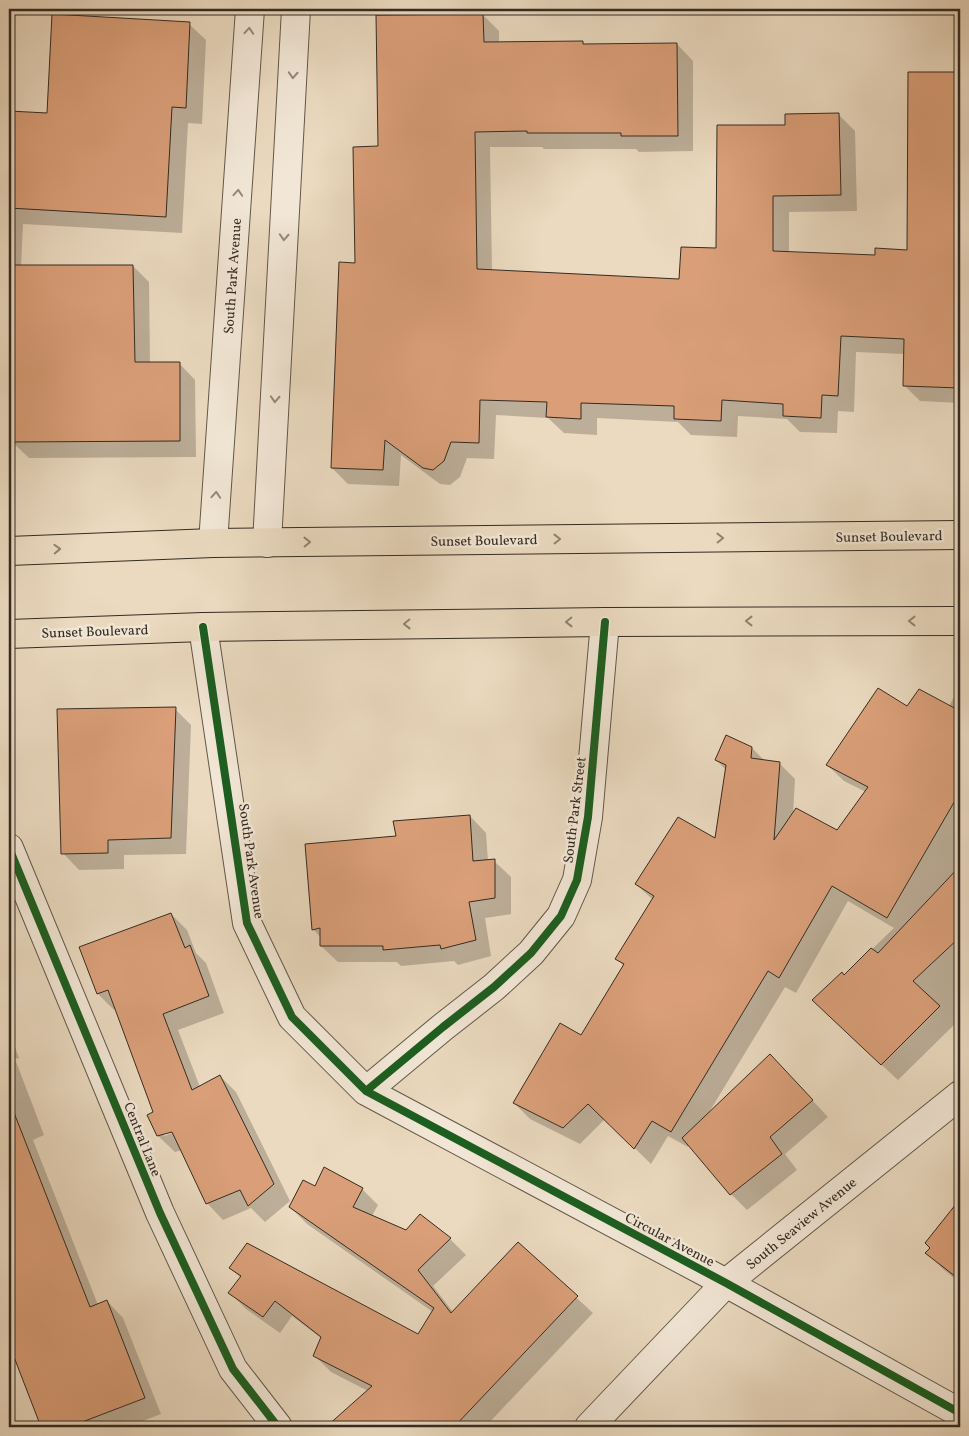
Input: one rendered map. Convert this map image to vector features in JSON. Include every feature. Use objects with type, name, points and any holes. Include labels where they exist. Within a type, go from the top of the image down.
[{"type":"main road","name":"Sunset Boulevard","points":[[9,551],[267,542],[960,535]]},
{"type":"main road","name":"Sunset Boulevard","points":[[9,634],[203,626],[960,621]]},
{"type":"street","name":"South Park Avenue","points":[[213,543],[250,9]]},
{"type":"street","points":[[267,542],[296,9]]},
{"type":"street","name":"South Park Street","points":[[366,1091],[494,987],[531,953],[561,916],[577,880],[588,817],[605,622]]},
{"type":"street","name":"South Park Avenue","points":[[203,626],[247,924],[292,1017],[366,1091]]},
{"type":"street","name":"Central Lane","points":[[9,848],[164,1222],[233,1369],[278,1427]]},
{"type":"street","name":"Circular Avenue","points":[[366,1091],[726,1283],[960,1413]]},
{"type":"street","name":"South Seaview Avenue","points":[[589,1427],[726,1283],[960,1095]]},
{"type":"building","points":[[52,14],[190,22],[186,108],[172,107],[166,217],[9,208],[9,111],[47,113]]},
{"type":"building","points":[[483,14],[484,42],[583,41],[583,44],[677,43],[678,136],[621,136],[621,133],[527,133],[527,131],[475,132],[477,269],[679,279],[681,247],[716,248],[717,125],[785,125],[785,114],[839,113],[841,195],[773,196],[773,251],[875,255],[875,248],[907,250],[908,72],[960,72],[960,388],[903,386],[904,339],[841,336],[838,396],[822,395],[821,418],[783,416],[783,404],[722,400],[721,421],[674,419],[674,406],[581,403],[581,419],[546,417],[547,402],[480,400],[479,443],[451,442],[444,461],[433,470],[423,468],[385,440],[383,470],[331,468],[339,262],[355,263],[353,147],[378,146],[376,15]]},
{"type":"building","points":[[9,265],[133,265],[135,362],[180,362],[180,441],[11,442]]},
{"type":"building","points":[[878,688],[907,706],[919,689],[960,711],[960,792],[887,918],[832,886],[779,978],[768,971],[671,1132],[652,1121],[634,1149],[588,1104],[563,1128],[513,1103],[560,1023],[581,1035],[624,964],[615,959],[654,896],[635,884],[678,817],[715,838],[726,765],[715,760],[726,735],[752,747],[751,758],[780,762],[774,840],[796,808],[837,830],[868,787],[826,765]]},
{"type":"building","points":[[176,707],[171,838],[108,840],[108,853],[61,854],[57,709]]},
{"type":"building","points":[[470,815],[473,861],[495,859],[495,898],[469,902],[476,940],[441,949],[440,945],[383,950],[383,946],[320,946],[320,928],[312,930],[305,844],[396,836],[393,821]]},
{"type":"building","points":[[960,866],[960,937],[913,981],[940,1006],[881,1065],[812,1000],[842,972],[844,975],[871,948],[878,953]]},
{"type":"building","points":[[171,913],[185,948],[190,945],[209,996],[163,1014],[192,1090],[220,1075],[274,1184],[248,1206],[240,1190],[206,1204],[172,1132],[157,1136],[147,1115],[153,1112],[108,990],[97,994],[79,947]]},
{"type":"building","points":[[770,1054],[813,1100],[770,1137],[782,1154],[730,1195],[682,1138]]},
{"type":"building","points":[[9,1105],[11,1105],[90,1307],[107,1300],[145,1398],[69,1427],[41,1427],[9,1344]]},
{"type":"building","points":[[324,1167],[363,1188],[353,1207],[406,1230],[420,1214],[451,1238],[418,1270],[451,1313],[518,1242],[578,1296],[454,1427],[326,1427],[372,1386],[313,1356],[321,1337],[275,1301],[263,1317],[228,1293],[241,1276],[229,1268],[247,1243],[418,1334],[434,1308],[289,1207],[303,1180],[315,1186]]},
{"type":"building","points":[[960,1199],[960,1280],[925,1253],[930,1248],[925,1243]]},
{"type":"cycle path","points":[[366,1091],[494,987],[531,953],[561,916],[577,880],[588,817],[605,622]]},
{"type":"cycle path","points":[[203,627],[247,923],[292,1017],[366,1091],[726,1283],[960,1413]]},
{"type":"cycle path","points":[[9,848],[160,1213],[233,1369],[278,1427]]}]
